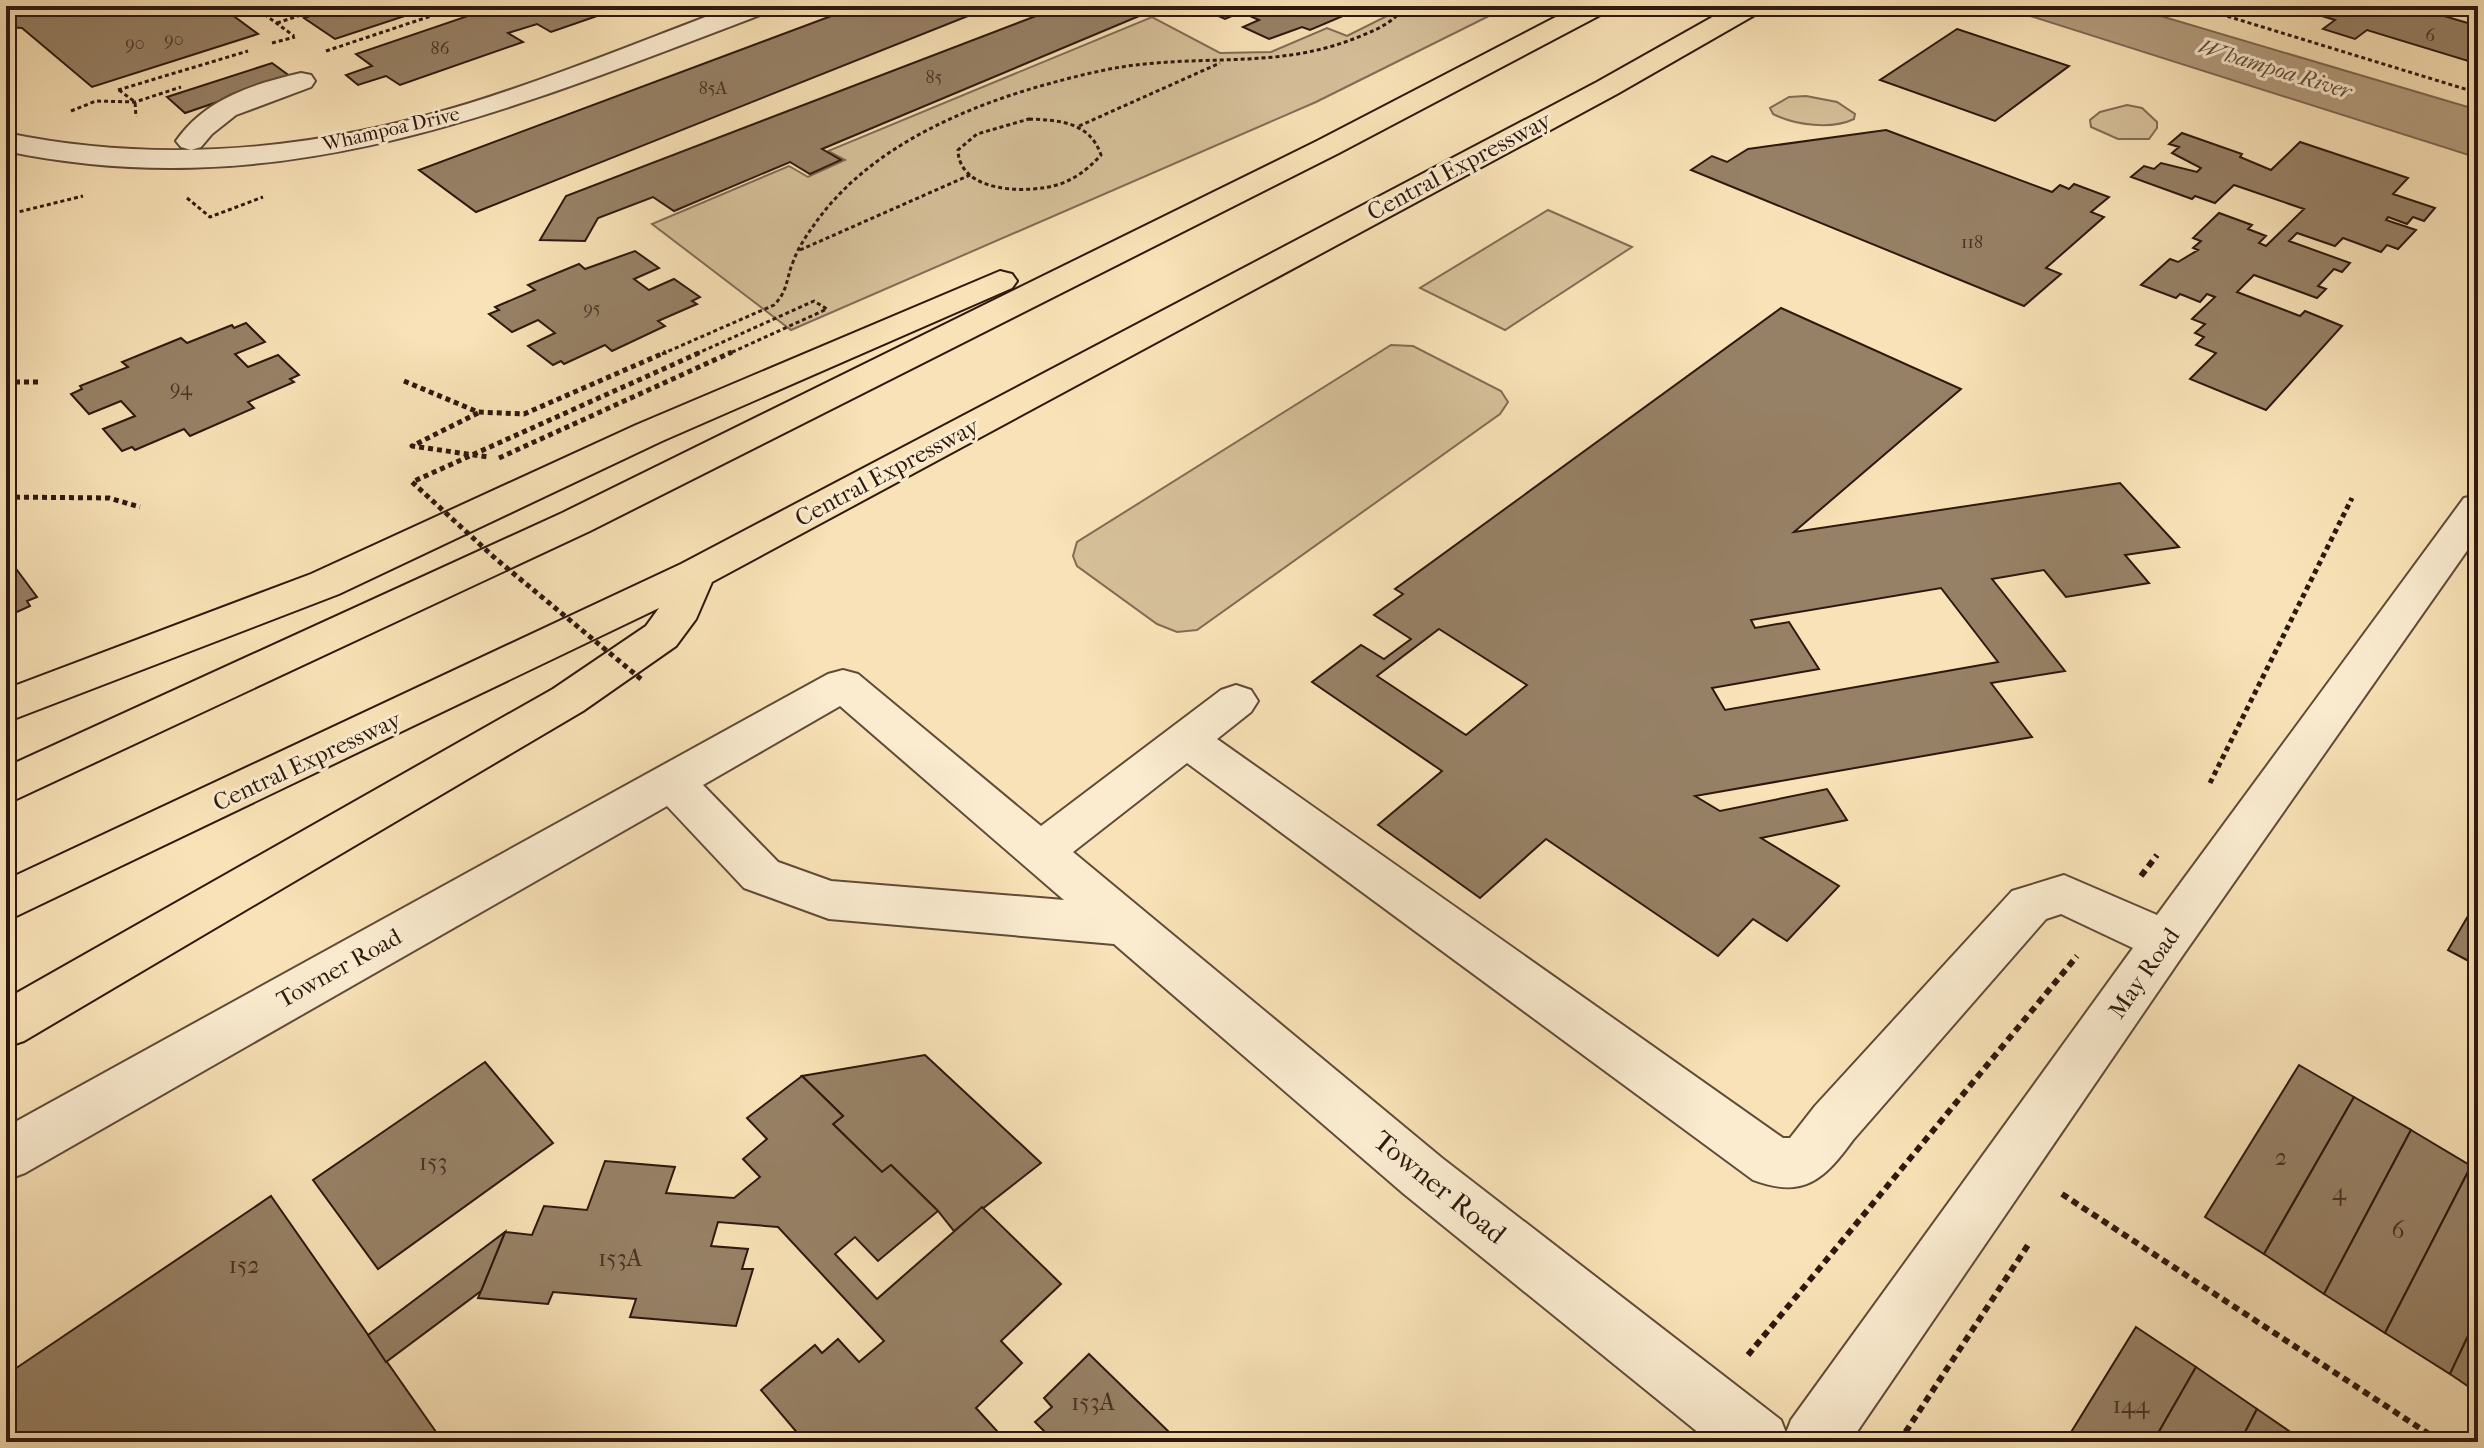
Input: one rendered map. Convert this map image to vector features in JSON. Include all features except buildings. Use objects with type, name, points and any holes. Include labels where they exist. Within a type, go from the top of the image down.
[{"type":"highway","points":[[6,787],[576,522],[1328,147],[1597,6]]},
{"type":"highway","name":"Central Expressway","points":[[6,902],[695,574],[1607,88],[1751,6]]},
{"type":"highway","points":[[6,706],[325,584],[649,433],[893,325],[1328,147]]},
{"type":"highway","points":[[6,1025],[568,700],[661,636],[675,619],[695,574]]},
{"type":"street","name":"Whampoa Drive","points":[[6,114],[65,134],[194,150],[327,129],[451,101],[711,6]]},
{"type":"street","name":"Whampoa Drive","points":[[6,142],[43,152],[101,158],[328,144],[446,119],[759,6]]},
{"type":"street","points":[[194,150],[201,126],[215,112],[301,81]]},
{"type":"street","name":"May Road","points":[[1813,1442],[2166,941],[2478,507]]},
{"type":"street","name":"Towner Road","points":[[6,1155],[843,685],[1423,1176],[1759,1442]]},
{"type":"street","points":[[1040,852],[1236,701]]},
{"type":"street","points":[[1188,741],[1772,1162],[1792,1166],[1806,1160],[1834,1123],[2029,905],[2064,894],[2166,941]]},
{"type":"street","points":[[671,781],[761,875],[829,900],[1127,925]]},
{"type":"path","points":[[276,23],[328,6]]},
{"type":"path","points":[[318,54],[461,6]]},
{"type":"path","points":[[404,381],[478,412],[524,414],[774,305],[787,293],[792,263],[818,218],[852,181],[900,145],[961,114],[1008,94],[1134,65],[1256,61],[1317,53],[1382,28],[1398,18],[1405,6]]},
{"type":"path","points":[[2194,6],[2478,93]]},
{"type":"path","points":[[265,46],[295,37]]},
{"type":"path","points":[[137,128],[135,102],[118,90],[251,50]]},
{"type":"path","points":[[1078,127],[1225,61]]},
{"type":"path","points":[[1029,119],[1053,120],[1078,127],[1090,132],[1099,143],[1101,155],[1093,167],[1078,177],[1037,188],[993,185],[970,175],[959,159],[961,148],[984,128],[1029,119]]},
{"type":"path","points":[[799,250],[970,175]]},
{"type":"path","points":[[478,412],[412,446],[499,458],[827,309],[814,301],[412,482],[496,559],[641,679]]},
{"type":"path","points":[[6,382],[41,382]]},
{"type":"path","points":[[6,497],[109,498],[140,507]]},
{"type":"path","points":[[2062,1194],[2441,1442]]},
{"type":"shaded area","points":[[1374,6],[1509,6],[1316,102],[791,330],[652,224],[789,166],[808,177],[845,160],[828,151],[1152,17],[1220,53],[1271,52],[1327,28],[1347,36],[1389,15]]},
{"type":"shaded area","points":[[1806,96],[1837,102],[1855,114],[1854,119],[1813,125],[1782,118],[1773,114],[1770,108],[1789,97]]},
{"type":"shaded area","points":[[2127,105],[2142,108],[2157,122],[2157,128],[2149,139],[2118,139],[2091,127],[2090,120],[2100,112]]},
{"type":"shaded area","points":[[1548,210],[1632,247],[1505,330],[1420,288]]},
{"type":"shaded area","points":[[1391,345],[1413,346],[1501,391],[1508,402],[1500,414],[1197,630],[1177,632],[1157,624],[1077,566],[1073,556],[1077,542]]},
{"type":"water","name":"Whampoa River","points":[[1999,6],[2127,6],[2478,110],[2478,158]]}]
